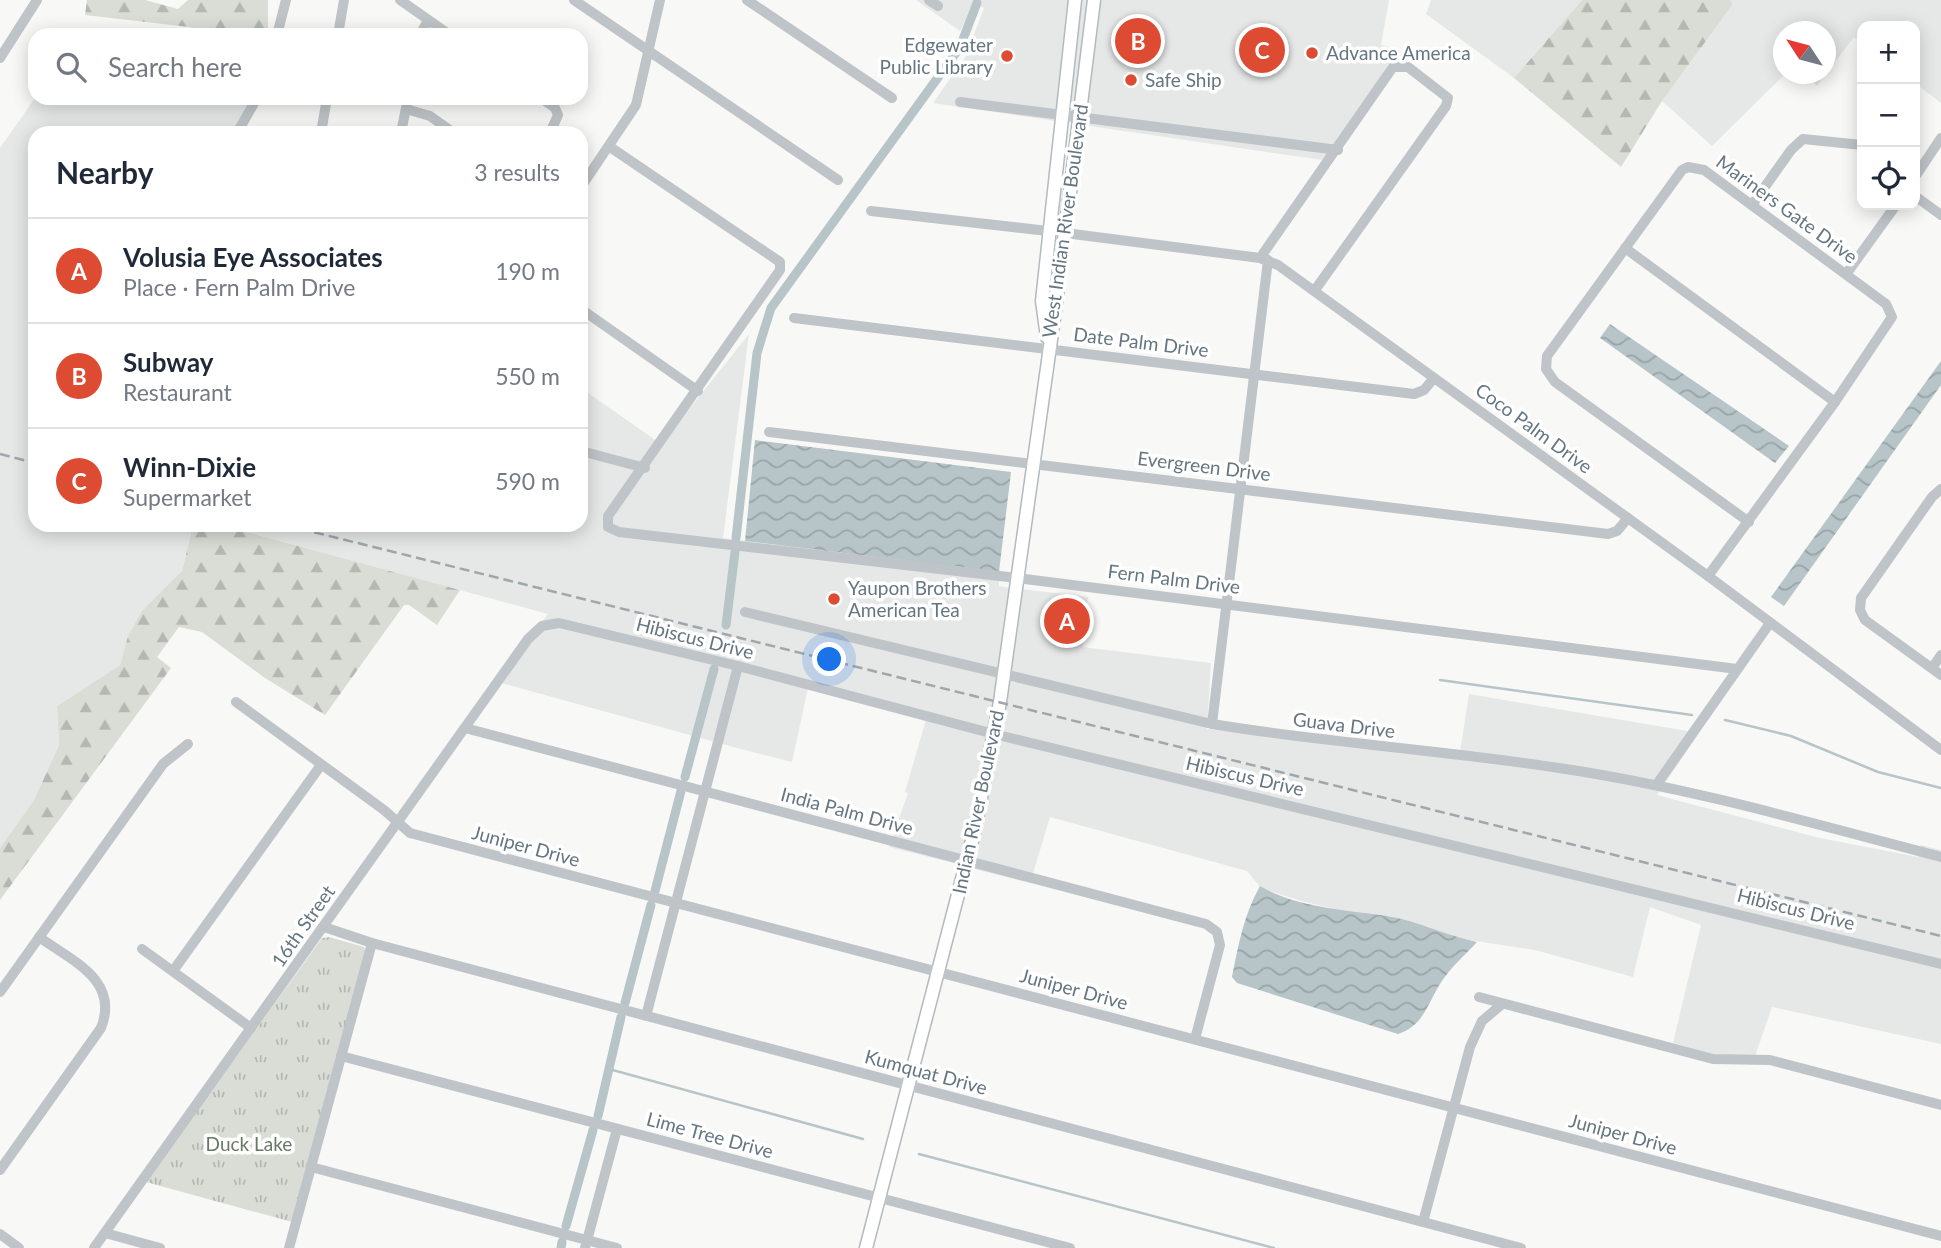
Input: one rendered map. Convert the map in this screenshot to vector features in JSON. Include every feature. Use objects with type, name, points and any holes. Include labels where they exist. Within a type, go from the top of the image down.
[{"type":"main road","name":"West Indian River Boulevard","points":[[1048,348],[1042,301],[1075,0]]},
{"type":"main road","name":"West Indian River Boulevard","points":[[1048,348],[1094,0]]},
{"type":"main road","name":"Indian River Boulevard","points":[[866,1248],[967,861],[994,734],[1005,675],[1048,348]]},
{"type":"street","points":[[0,58],[4,47],[37,0]]},
{"type":"street","points":[[279,28],[286,0]]},
{"type":"street","points":[[339,28],[345,0]]},
{"type":"street","points":[[400,0],[440,28]]},
{"type":"street","points":[[574,0],[838,180]]},
{"type":"street","points":[[588,177],[636,105],[660,0]]},
{"type":"street","points":[[747,0],[892,98]]},
{"type":"street","points":[[929,0],[938,6]]},
{"type":"street","points":[[1069,0],[1075,0]]},
{"type":"street","points":[[424,28],[428,20]]},
{"type":"street","points":[[1212,724],[1256,374],[1264,259],[1393,67],[1403,65],[1448,98],[1446,106],[1315,290]]},
{"type":"street","points":[[960,102],[1338,150]]},
{"type":"street","points":[[241,126],[253,105]]},
{"type":"street","points":[[322,126],[326,105]]},
{"type":"street","points":[[402,126],[407,105]]},
{"type":"street","points":[[410,105],[443,126]]},
{"type":"street","points":[[551,105],[558,115],[553,126]]},
{"type":"street","points":[[1920,169],[1941,138]]},
{"type":"street","points":[[1752,205],[1791,150],[1803,139],[1857,144]]},
{"type":"street","points":[[588,453],[645,468],[780,270],[780,262],[610,146]]},
{"type":"street","points":[[1920,160],[1924,163]]},
{"type":"street","name":"Mariners Gate Drive","points":[[1708,576],[1749,522],[1835,401],[1892,317],[1886,304],[1847,273],[1704,170],[1688,167],[1682,170],[1548,356],[1546,369],[1549,376],[1749,522]]},
{"type":"street","points":[[1920,200],[1941,215]]},
{"type":"street","points":[[1847,273],[1891,210]]},
{"type":"street","points":[[871,211],[1048,231]]},
{"type":"street","name":"Coco Palm Drive","points":[[1065,233],[1264,259],[1315,290],[1708,576],[1941,750]]},
{"type":"street","points":[[1625,248],[1835,401]]},
{"type":"street","points":[[588,314],[698,391]]},
{"type":"street","name":"Date Palm Drive","points":[[794,318],[1414,394],[1424,390],[1434,377]]},
{"type":"street","name":"Evergreen Drive","points":[[769,432],[1608,534],[1617,531],[1628,518]]},
{"type":"street","name":"Fern Palm Drive","points":[[645,468],[608,516],[608,527],[619,532],[1017,578],[1737,669]]},
{"type":"street","points":[[1941,489],[1932,497],[1861,598],[1860,607],[1865,620],[1941,675]]},
{"type":"street","name":"Guava Drive","points":[[745,612],[1212,724],[1280,735],[1558,767],[1657,784],[1941,857]]},
{"type":"street","name":"Hibiscus Drive","points":[[542,626],[559,623],[738,666],[994,734],[1941,964]]},
{"type":"street","points":[[1657,784],[1770,623]]},
{"type":"street","name":"16th Street","points":[[94,1248],[528,639],[542,626]]},
{"type":"street","points":[[1932,668],[1941,656]]},
{"type":"street","points":[[646,1016],[738,666]]},
{"type":"street","name":"Juniper Drive","points":[[236,702],[384,810],[410,833],[1941,1236]]},
{"type":"street","name":"India Palm Drive","points":[[465,728],[1206,924],[1217,932],[1220,945],[1195,1039]]},
{"type":"street","points":[[0,992],[163,764],[188,744]]},
{"type":"street","points":[[173,971],[321,765]]},
{"type":"street","name":"Kumquat Drive","points":[[324,927],[372,943],[1521,1248]]},
{"type":"street","points":[[0,1170],[102,1028],[107,1013],[106,996],[98,980],[39,937]]},
{"type":"street","points":[[289,1248],[372,943]]},
{"type":"street","points":[[142,949],[251,1028]]},
{"type":"street","points":[[1479,997],[1713,1059],[1770,1060],[1941,1105]]},
{"type":"street","points":[[1423,1222],[1470,1047],[1482,1021],[1501,1005]]},
{"type":"street","name":"Lime Tree Drive","points":[[341,1056],[1070,1248]]},
{"type":"street","points":[[586,1244],[617,1129]]},
{"type":"street","points":[[311,1167],[586,1244],[617,1248]]},
{"type":"street","points":[[105,1233],[160,1248]]},
{"type":"street","points":[[0,1234],[19,1248]]},
{"type":"shaded area","points":[[916,0],[1070,0],[1055,121],[933,103],[966,56],[984,8],[976,4],[960,31]]},
{"type":"shaded area","points":[[1080,0],[1089,0],[1074,124],[1065,122]]},
{"type":"shaded area","points":[[1099,0],[1389,0],[1381,45],[1398,49],[1352,122],[1322,160],[1083,125]]},
{"type":"shaded area","points":[[1431,0],[1582,0],[1514,78],[1426,14]]},
{"type":"shaded area","points":[[1730,0],[1941,0],[1941,103],[1920,87],[1920,21],[1857,21],[1857,39],[1854,37],[1836,61],[1836,21],[1773,21],[1775,84],[1712,146],[1662,101],[1733,4]]},
{"type":"shaded area","points":[[30,105],[258,105],[242,126],[28,126],[28,532],[191,532],[182,571],[128,636],[120,665],[57,706],[59,745],[34,800],[0,848],[0,148]]},
{"type":"shaded area","points":[[749,334],[723,538],[999,572],[999,586],[1011,588],[1000,673],[961,865],[889,847],[908,793],[905,792],[927,716],[808,688],[792,762],[733,747],[494,681],[548,614],[247,532],[588,532],[588,393],[661,444]]},
{"type":"shaded area","points":[[1021,589],[1088,597],[1083,647],[1211,663],[1207,729],[1459,758],[1469,694],[1699,733],[1657,795],[1820,838],[1918,857],[1921,845],[1941,850],[1941,1044],[1772,1007],[1752,1065],[1673,1043],[1701,925],[1650,907],[1633,977],[1535,950],[1463,939],[1389,916],[1355,914],[1301,901],[1261,888],[1247,871],[1050,817],[1030,883],[970,868]]},
{"type":"green space","points":[[87,0],[145,0],[178,9],[188,0],[268,0],[268,28],[193,28],[85,15]]},
{"type":"green space","points":[[1582,0],[1730,0],[1733,4],[1662,101],[1621,167],[1514,78]]},
{"type":"green space","points":[[191,532],[247,532],[460,590],[437,625],[409,605],[404,605],[325,715],[265,678],[202,632],[179,627],[157,657],[171,668],[0,900],[0,848],[34,800],[59,745],[57,706],[120,665],[128,636],[142,611],[182,571]]},
{"type":"green space","name":"Duck Lake","points":[[329,937],[364,947],[366,954],[292,1222],[146,1182],[322,938]]},
{"type":"water","points":[[1610,324],[1789,446],[1775,463],[1600,338]]},
{"type":"water","points":[[1941,361],[1941,385],[1784,606],[1771,597]]},
{"type":"water","points":[[755,440],[1011,472],[999,572],[745,541]]},
{"type":"water","points":[[1260,886],[1306,904],[1399,918],[1477,942],[1444,978],[1419,1020],[1398,1034],[1237,983],[1232,977],[1239,942]]},
{"type":"waterway","points":[[736,538],[757,353],[771,308],[960,47],[977,3]]},
{"type":"waterway","points":[[726,625],[735,552]]},
{"type":"waterway","points":[[685,777],[714,669]]},
{"type":"waterway","points":[[1440,680],[1692,715]]},
{"type":"waterway","points":[[1725,720],[1791,736],[1878,772],[1941,788]]},
{"type":"waterway","points":[[655,891],[681,791]]},
{"type":"waterway","points":[[625,1003],[651,905]]},
{"type":"waterway","points":[[598,1116],[621,1017]]},
{"type":"waterway","points":[[609,1069],[863,1139]]},
{"type":"waterway","points":[[566,1226],[593,1130]]},
{"type":"waterway","points":[[919,1154],[1274,1248]]},
{"type":"waterway","points":[[561,1248],[562,1242]]},
{"type":"railway","points":[[0,454],[28,461]]},
{"type":"railway","points":[[313,532],[1941,936]]},
{"type":"place","name":"Subway","points":[[1138,41]]},
{"type":"place","name":"Winn-Dixie","points":[[1262,50]]},
{"type":"place","name":"Advance America","points":[[1312,53]]},
{"type":"place","name":"Edgewater Public Library","points":[[1007,56]]},
{"type":"place","name":"Safe Ship","points":[[1131,80]]},
{"type":"place","name":"Yaupon Brothers American Tea","points":[[834,599]]},
{"type":"place","name":"Volusia Eye Associates","points":[[1067,621]]}]
